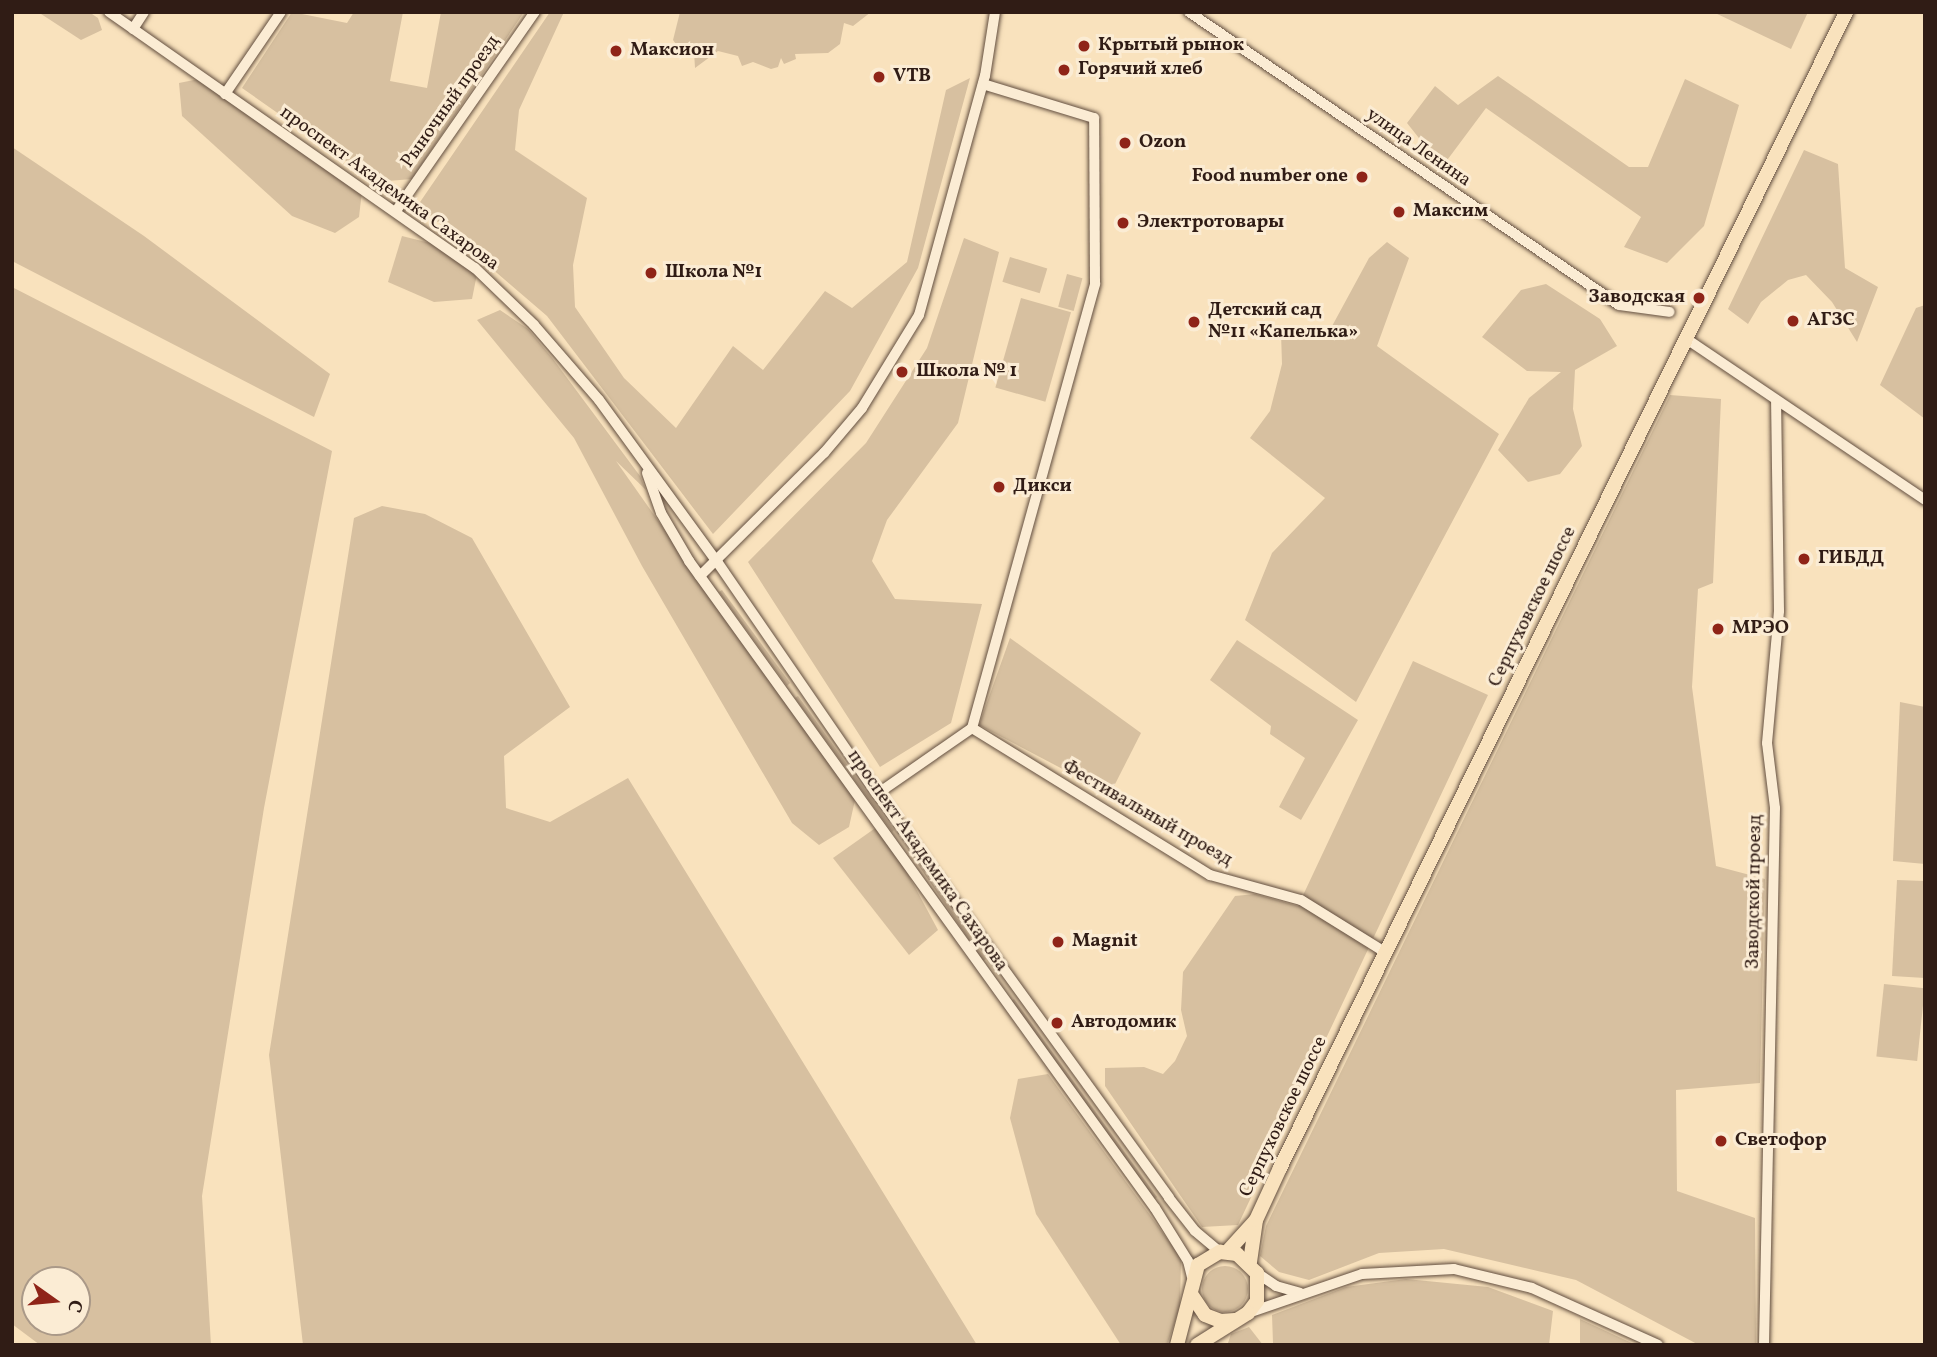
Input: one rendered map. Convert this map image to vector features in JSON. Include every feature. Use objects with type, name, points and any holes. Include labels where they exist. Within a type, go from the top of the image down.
[{"type":"main road","name":"Серпуховское шоссе","points":[[1256,1220],[1846,12]]},
{"type":"main road","points":[[1177,1345],[1191,1294],[1192,1277],[1207,1257],[1224,1252],[1256,1220]]},
{"type":"main road","points":[[1197,1345],[1242,1317],[1257,1301],[1254,1268],[1256,1220]]},
{"type":"main road","points":[[1224,1252],[1254,1268]]},
{"type":"main road","points":[[1191,1294],[1205,1315],[1221,1321],[1242,1317]]},
{"type":"street","name":"проспект Академика Сахарова","points":[[109,12],[474,268],[534,326],[599,400],[718,563],[877,794],[1169,1198],[1195,1231],[1224,1252]]},
{"type":"street","points":[[133,29],[144,12]]},
{"type":"street","points":[[225,94],[281,12]]},
{"type":"street","name":"Рыночный проезд","points":[[396,211],[535,12]]},
{"type":"street","points":[[700,576],[718,563],[824,453],[862,408],[919,315],[942,244],[983,84],[995,12]]},
{"type":"street","name":"улица Ленина","points":[[1189,12],[1619,305],[1670,312]]},
{"type":"street","points":[[877,794],[972,728],[1095,284],[1093,116],[983,84]]},
{"type":"street","points":[[1685,338],[1925,500]]},
{"type":"street","name":"Заводской проезд","points":[[1764,1345],[1775,808],[1766,743],[1779,611],[1776,400]]},
{"type":"street","name":"проспект Академика Сахарова","points":[[642,461],[661,513],[700,576],[893,841],[982,971],[1154,1208],[1188,1261],[1192,1277]]},
{"type":"street","points":[[786,694],[801,683]]},
{"type":"street","name":"Фестивальный проезд","points":[[972,728],[1210,875],[1301,900],[1385,952]]},
{"type":"street","points":[[893,841],[904,830]]},
{"type":"street","points":[[982,971],[996,961]]},
{"type":"street","points":[[1154,1208],[1169,1198]]},
{"type":"street","points":[[1254,1268],[1276,1286],[1300,1293]]},
{"type":"street","points":[[1242,1317],[1300,1293],[1362,1274],[1454,1269],[1532,1288],[1658,1345]]},
{"type":"shaded area","points":[[38,12],[89,12],[98,18],[102,30],[81,40]]},
{"type":"shaded area","points":[[292,12],[347,23],[354,12],[403,12],[390,81],[427,88],[441,12],[524,12],[412,179],[376,182],[242,88]]},
{"type":"shaded area","points":[[550,12],[564,12],[519,110],[515,150],[587,198],[573,265],[575,307],[624,378],[676,428],[733,346],[763,370],[825,291],[852,308],[907,262],[946,90],[970,78],[918,268],[850,391],[713,534],[547,316],[418,205]]},
{"type":"shaded area","points":[[680,12],[871,12],[853,26],[844,23],[840,44],[828,53],[795,54],[796,59],[784,64],[781,58],[778,67],[771,69],[753,62],[742,66],[738,56],[718,51],[695,68],[694,52],[678,47],[673,40]]},
{"type":"shaded area","points":[[1713,12],[1808,12],[1791,49]]},
{"type":"shaded area","points":[[1498,76],[1629,167],[1648,167],[1685,79],[1739,105],[1704,226],[1667,263],[1624,247],[1641,217],[1486,108],[1442,167],[1407,123],[1435,86],[1458,105]]},
{"type":"shaded area","points":[[199,79],[362,191],[359,217],[335,233],[292,216],[182,116],[179,83]]},
{"type":"shaded area","points":[[12,147],[144,236],[330,374],[314,417],[12,261]]},
{"type":"shaded area","points":[[1804,150],[1838,164],[1845,268],[1878,287],[1857,342],[1832,302],[1806,275],[1788,280],[1761,302],[1748,324],[1728,309]]},
{"type":"shaded area","points":[[402,236],[446,247],[477,274],[472,299],[434,302],[388,282]]},
{"type":"shaded area","points":[[964,238],[999,252],[958,423],[887,520],[872,561],[895,599],[982,604],[951,723],[880,767],[748,562],[866,443],[927,348]]},
{"type":"shaded area","points":[[1387,242],[1409,258],[1377,346],[1499,434],[1356,702],[1245,620],[1272,553],[1325,498],[1250,438],[1270,411],[1282,364],[1281,333],[1316,325],[1331,328],[1369,258]]},
{"type":"shaded area","points":[[1010,257],[1047,268],[1040,293],[1002,282]]},
{"type":"shaded area","points":[[1067,274],[1082,278],[1074,311],[1058,307]]},
{"type":"shaded area","points":[[1546,284],[1600,319],[1617,346],[1575,370],[1573,409],[1582,446],[1560,474],[1528,482],[1498,450],[1529,398],[1561,372],[1527,371],[1482,337],[1521,290]]},
{"type":"shaded area","points":[[12,287],[332,451],[264,808],[202,1196],[211,1345],[40,1345],[28,1336],[91,1336],[91,1266],[21,1266],[21,1331],[12,1324]]},
{"type":"shaded area","points":[[1021,298],[1071,312],[1045,402],[995,387]]},
{"type":"shaded area","points":[[1925,305],[1925,419],[1880,385],[1916,308]]},
{"type":"shaded area","points":[[500,310],[528,329],[640,476],[646,490],[616,461],[855,800],[849,827],[819,845],[792,823],[642,566],[574,438],[477,320]]},
{"type":"shaded area","points":[[1670,395],[1721,399],[1713,583],[1698,589],[1692,687],[1716,866],[1765,879],[1760,1083],[1676,1090],[1677,1191],[1755,1218],[1756,1345],[1699,1345],[1576,1280],[1444,1249],[1379,1253],[1309,1280],[1279,1272],[1260,1256],[1266,1226]]},
{"type":"shaded area","points":[[382,506],[425,514],[472,538],[570,707],[504,756],[506,808],[550,822],[628,778],[977,1345],[303,1345],[269,1055],[354,518]]},
{"type":"shaded area","points":[[722,590],[790,683],[787,686],[719,592]]},
{"type":"shaded area","points":[[1010,638],[1141,733],[1110,794],[979,725]]},
{"type":"shaded area","points":[[1237,640],[1358,720],[1301,820],[1279,807],[1305,758],[1270,734],[1271,726],[1210,680]]},
{"type":"shaded area","points":[[1413,661],[1488,695],[1238,1225],[1202,1227],[1105,1086],[1105,1068],[1144,1067],[1163,1074],[1175,1061],[1187,1036],[1181,1010],[1183,972],[1235,896],[1255,894],[1298,906]]},
{"type":"shaded area","points":[[798,696],[894,830],[892,832],[795,698]]},
{"type":"shaded area","points":[[1900,702],[1925,707],[1925,864],[1893,861]]},
{"type":"shaded area","points":[[881,824],[938,930],[909,955],[833,858]]},
{"type":"shaded area","points":[[903,842],[986,959],[983,961]]},
{"type":"shaded area","points":[[1897,880],[1925,881],[1925,978],[1892,976]]},
{"type":"shaded area","points":[[1884,984],[1925,988],[1917,1061],[1876,1057]]},
{"type":"shaded area","points":[[1014,999],[1157,1197],[1154,1200],[1011,1001]]},
{"type":"shaded area","points":[[1048,1074],[1181,1258],[1180,1307],[1167,1345],[1121,1345],[1036,1214],[1010,1118],[1018,1079]]},
{"type":"shaded area","points":[[1225,1266],[1241,1273],[1248,1289],[1241,1305],[1225,1312],[1209,1305],[1202,1289],[1209,1273]]},
{"type":"shaded area","points":[[1406,1279],[1488,1287],[1553,1311],[1549,1345],[1269,1345],[1273,1343],[1272,1315],[1346,1287]]},
{"type":"shaded area","points":[[1580,1319],[1636,1345],[1580,1345]]},
{"type":"shaded area","points":[[1249,1327],[1263,1345],[1228,1343],[1231,1334]]},
{"type":"place","name":"Крытый рынок","points":[[1084,46]]},
{"type":"place","name":"Максион","points":[[616,51]]},
{"type":"place","name":"Горячий хлеб","points":[[1064,70]]},
{"type":"place","name":"VTB","points":[[879,77]]},
{"type":"place","name":"Ozon","points":[[1125,143]]},
{"type":"place","name":"Food number one","points":[[1362,177]]},
{"type":"place","name":"Максим","points":[[1399,212]]},
{"type":"place","name":"Электротовары","points":[[1123,223]]},
{"type":"place","name":"Школа №1","points":[[651,273]]},
{"type":"place","name":"Заводская","points":[[1699,298]]},
{"type":"place","name":"АГЗС","points":[[1793,321]]},
{"type":"place","name":"Детский сад №11 «Капелька»","points":[[1194,322]]},
{"type":"place","name":"Школа № 1","points":[[902,372]]},
{"type":"place","name":"Дикси","points":[[999,487]]},
{"type":"place","name":"ГИБДД","points":[[1804,559]]},
{"type":"place","name":"МРЭО","points":[[1718,629]]},
{"type":"place","name":"Magnit","points":[[1058,942]]},
{"type":"place","name":"Автодомик","points":[[1057,1023]]},
{"type":"place","name":"Светофор","points":[[1721,1141]]}]
